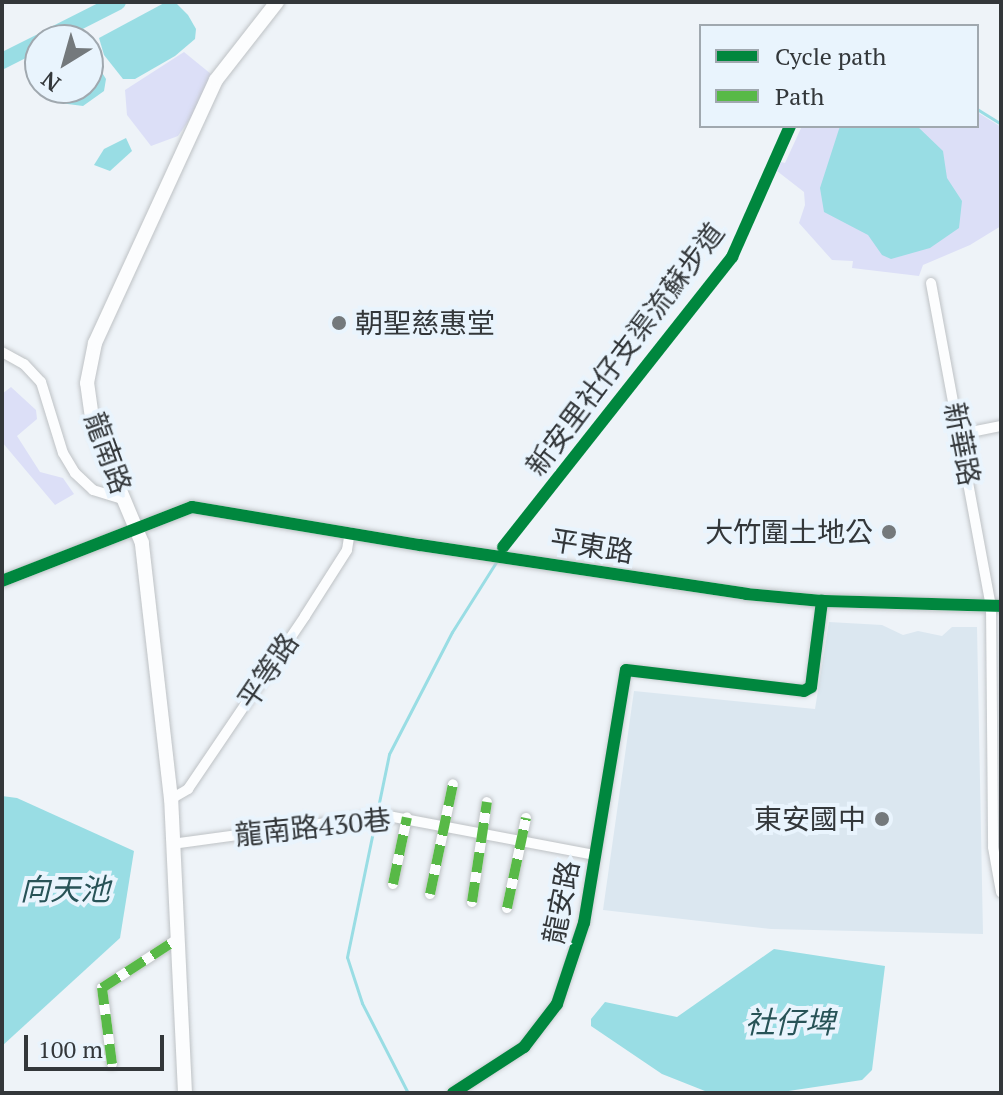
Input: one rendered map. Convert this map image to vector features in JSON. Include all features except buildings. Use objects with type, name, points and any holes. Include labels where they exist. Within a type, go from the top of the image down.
[{"type":"main road","name":"龍南路","points":[[185,1093],[171,799],[142,543],[101,445],[89,401],[88,374],[95,343],[216,80],[277,2]]},
{"type":"street","name":"新華路","points":[[931,283],[996,606],[993,847],[1001,892]]},
{"type":"street","points":[[2,352],[24,364],[41,382],[63,453],[75,473],[93,490],[125,500]]},
{"type":"street","points":[[961,434],[1001,426]]},
{"type":"street","name":"平東路","points":[[2,581],[192,507],[746,594],[822,601],[996,606]]},
{"type":"street","name":"平等路","points":[[171,799],[188,789],[300,624],[340,563],[350,532]]},
{"type":"street","name":"龍安路","points":[[453,1093],[524,1047],[549,1018],[571,970],[584,923],[626,670],[804,691],[811,687],[822,601]]},
{"type":"street","points":[[430,894],[453,784]]},
{"type":"street","points":[[472,902],[487,802]]},
{"type":"street","name":"龍南路430巷","points":[[172,844],[375,816],[407,817],[595,855]]},
{"type":"street","points":[[393,884],[407,817]]},
{"type":"street","points":[[507,908],[526,818]]},
{"type":"street","points":[[112,1064],[102,988],[176,940]]},
{"type":"shaded area","points":[[184,52],[211,74],[203,100],[178,136],[151,146],[127,115],[125,90]]},
{"type":"shaded area","points":[[979,113],[1001,127],[1001,226],[970,245],[923,265],[919,276],[852,268],[853,261],[832,260],[799,223],[805,205],[804,192],[777,171],[781,162],[785,163],[801,128],[979,128]]},
{"type":"shaded area","points":[[11,387],[36,410],[37,419],[17,436],[40,472],[63,478],[74,494],[55,505],[2,442],[2,394]]},
{"type":"shaded area","name":"東安國中","points":[[829,622],[882,625],[903,635],[918,631],[942,636],[952,627],[977,627],[983,934],[771,929],[603,910],[634,691],[815,709]]},
{"type":"water","points":[[166,2],[175,2],[196,29],[195,39],[175,56],[135,79],[123,79],[104,55],[104,35]]},
{"type":"water","points":[[839,128],[919,128],[943,151],[947,178],[962,201],[959,228],[930,248],[891,259],[882,255],[868,235],[824,212],[820,188]]},
{"type":"water","points":[[126,138],[132,151],[110,171],[94,165],[104,149]]},
{"type":"water","name":"向天池","points":[[2,796],[17,798],[134,851],[120,938],[2,1046]]},
{"type":"water","name":"社仔埤","points":[[774,949],[885,966],[872,1070],[862,1080],[775,1093],[710,1093],[662,1074],[591,1026],[591,1019],[605,1002],[677,1017]]},
{"type":"waterway","points":[[75,24],[118,2]]},
{"type":"waterway","points":[[2,61],[24,50]]},
{"type":"waterway","points":[[979,110],[1001,124]]},
{"type":"waterway","points":[[502,553],[735,257],[793,128]]},
{"type":"waterway","points":[[408,1093],[362,1003],[347,957],[389,754],[452,632],[498,559]]},
{"type":"marked path","points":[[430,894],[453,784]]},
{"type":"marked path","points":[[472,902],[487,802]]},
{"type":"marked path","points":[[393,884],[407,817]]},
{"type":"marked path","points":[[507,908],[526,818]]},
{"type":"marked path","points":[[112,1064],[102,988],[176,940]]},
{"type":"cycle path","name":"新安里社仔支渠流蘇步道","points":[[503,547],[732,257],[789,128]]},
{"type":"cycle path","points":[[2,581],[192,507],[746,594],[822,601],[1001,606]]},
{"type":"cycle path","points":[[453,1093],[524,1047],[557,1004],[584,923],[626,670],[804,691],[811,687],[822,601]]},
{"type":"place","name":"朝聖慈惠堂","points":[[339,323]]},
{"type":"place","name":"大竹圍土地公","points":[[889,532]]},
{"type":"place","name":"東安國中","points":[[882,819]]}]
